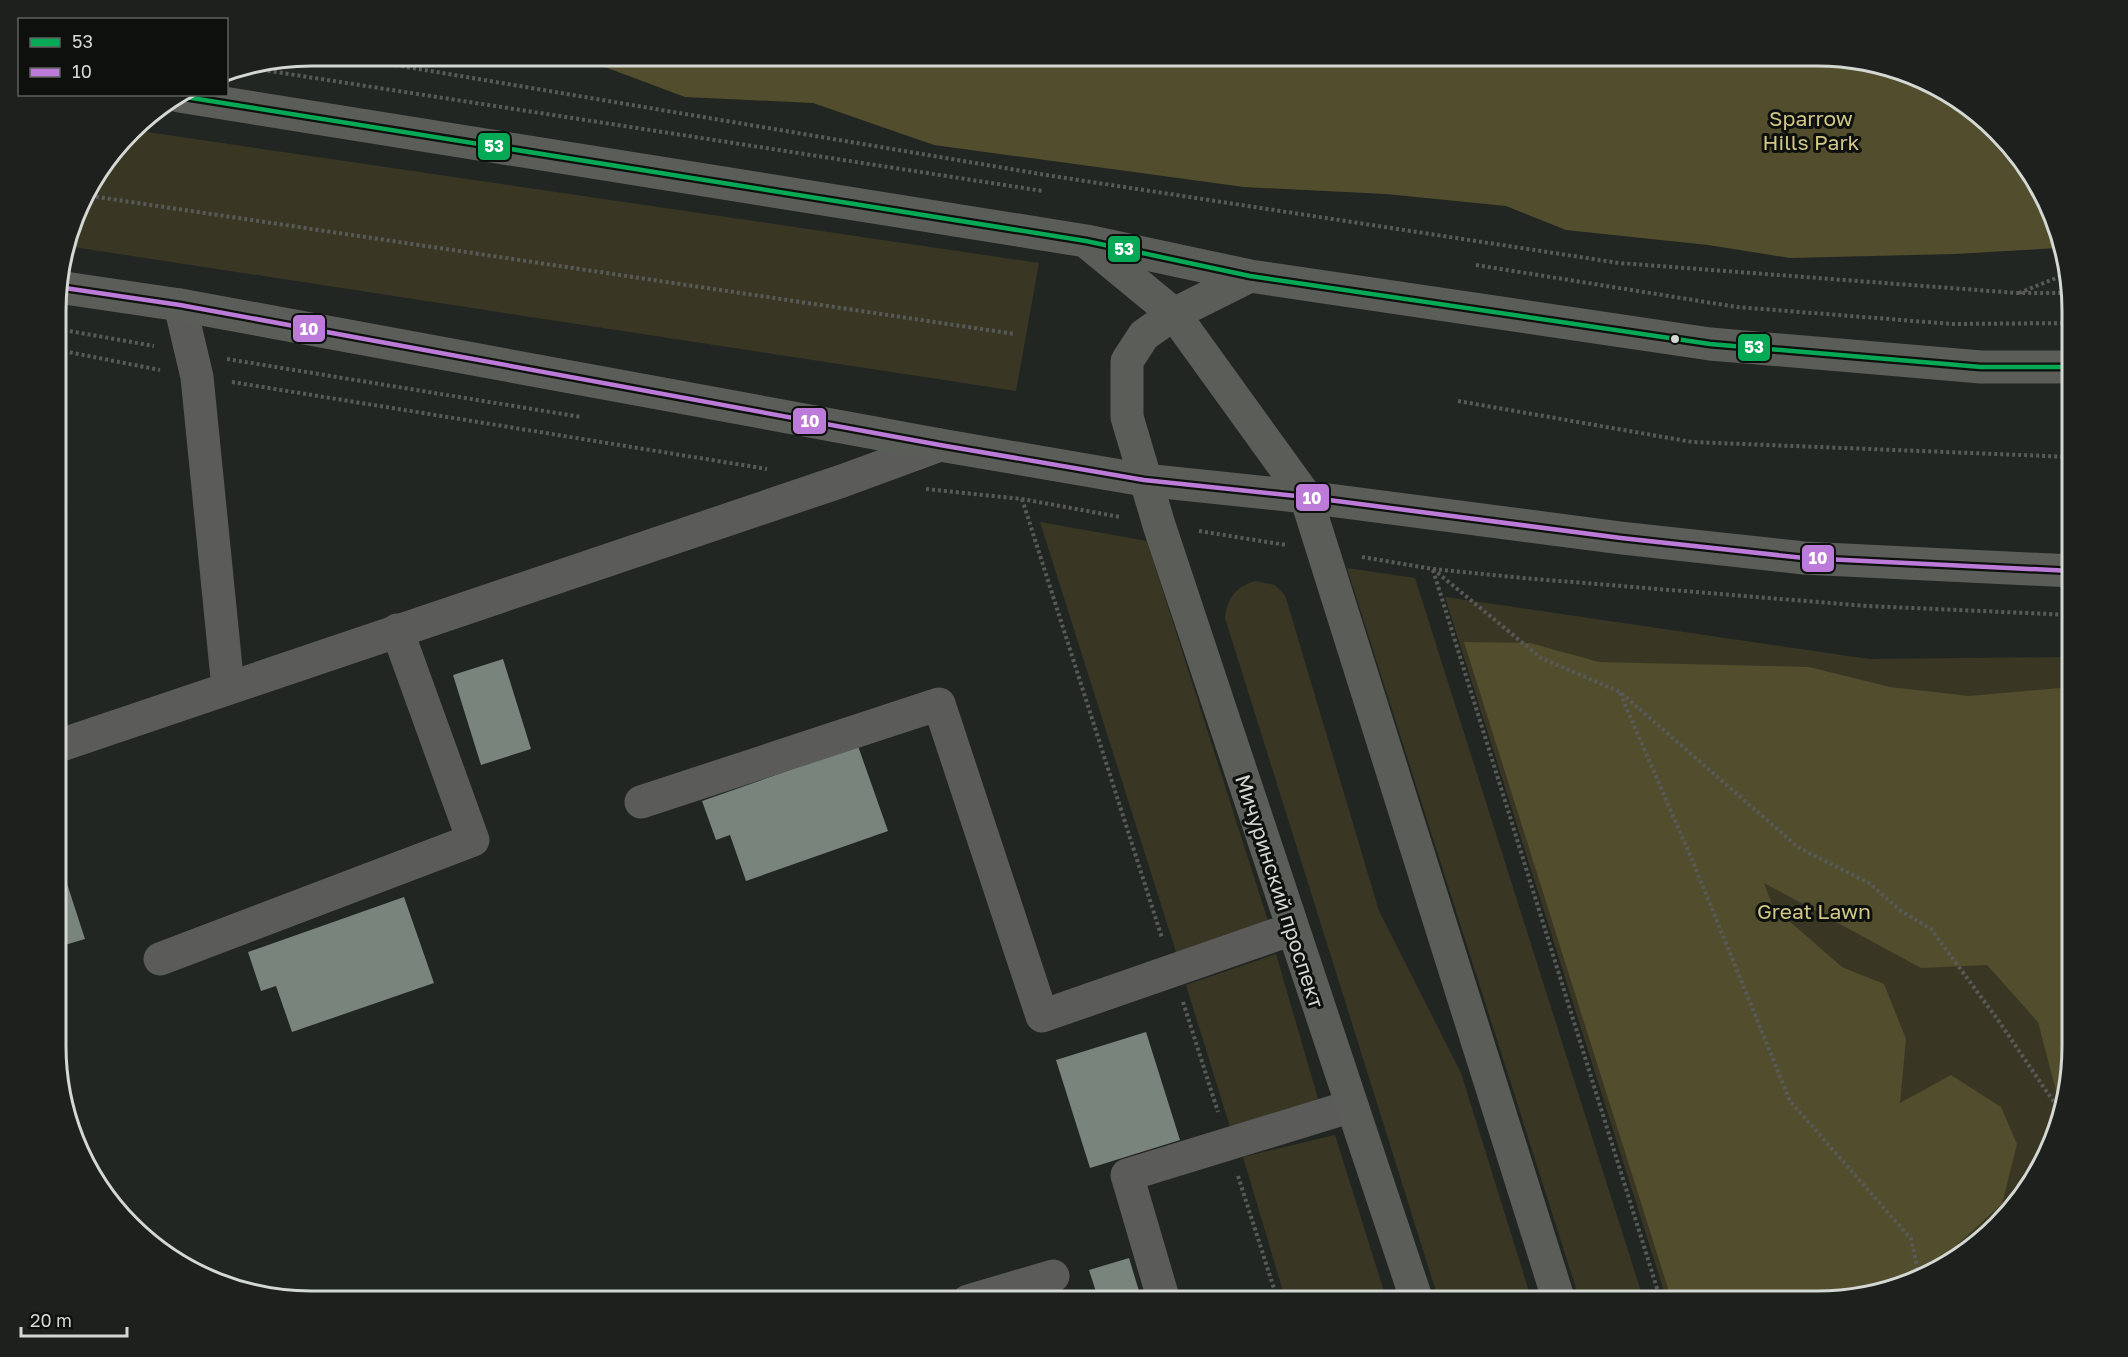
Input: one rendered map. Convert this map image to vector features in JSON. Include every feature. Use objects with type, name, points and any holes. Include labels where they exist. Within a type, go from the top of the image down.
[{"type":"main road","points":[[190,98],[1086,241],[1250,276],[1710,344],[1981,367],[2062,367]]},
{"type":"main road","points":[[1086,241],[1174,314],[1306,497],[1556,1291]]},
{"type":"main road","name":"Мичуринский проспект","points":[[1250,276],[1174,314],[1144,335],[1127,361],[1127,417],[1144,480],[1414,1291]]},
{"type":"main road","points":[[67,288],[180,305],[940,445],[1144,480],[1306,497],[1621,538],[1804,558],[2062,571]]},
{"type":"street","points":[[180,305],[194,365],[228,688]]},
{"type":"street","points":[[66,743],[843,481],[940,445]]},
{"type":"street","points":[[160,959],[473,840],[397,630]]},
{"type":"street","points":[[641,802],[939,704],[1042,1016],[1292,930]]},
{"type":"street","points":[[1161,1291],[1126,1175],[1352,1106]]},
{"type":"street","points":[[1003,1291],[1053,1276]]},
{"type":"path","points":[[401,66],[1046,175],[1619,264],[2017,293],[2061,293]]},
{"type":"path","points":[[266,70],[1043,191]]},
{"type":"path","points":[[94,197],[1015,334]]},
{"type":"path","points":[[1476,265],[1737,307],[1952,324],[2062,322]]},
{"type":"path","points":[[2017,293],[2060,277]]},
{"type":"path","points":[[66,331],[194,365],[772,469]]},
{"type":"path","points":[[66,351],[194,365],[589,418]]},
{"type":"path","points":[[1458,401],[1692,442],[2062,457]]},
{"type":"path","points":[[925,489],[1022,499],[1159,525],[1433,569],[1867,606],[2062,615]]},
{"type":"path","points":[[1022,499],[1275,1291]]},
{"type":"path","points":[[1433,569],[1541,658],[1620,692],[1798,848],[1869,883],[1900,911],[1931,930],[1998,1020],[2055,1104]]},
{"type":"path","points":[[1433,569],[1658,1291]]},
{"type":"path","points":[[1620,692],[1693,862],[1790,1101],[1911,1239],[1918,1269]]},
{"type":"green space","name":"Sparrow Hills Park","points":[[602,66],[1817,66],[1849,68],[1880,74],[1925,91],[1953,107],[1979,127],[2001,149],[2021,175],[2037,203],[2054,248],[1954,254],[1790,258],[1708,245],[1566,230],[1506,206],[1386,194],[1244,187],[934,145],[813,103],[685,97]]},
{"type":"green space","points":[[144,132],[1039,263],[1016,391],[74,247],[99,188],[127,149]]},
{"type":"green space","points":[[1040,522],[1147,541],[1268,921],[1177,955]]},
{"type":"green space","points":[[1347,568],[1415,578],[1641,1291],[1577,1291]]},
{"type":"green space","points":[[1255,581],[1275,585],[1285,595],[1379,911],[1461,1073],[1529,1291],[1436,1291],[1225,618],[1230,599],[1243,586]]},
{"type":"green space","name":"Great Lawn","points":[[1445,597],[1869,659],[2062,657],[2062,1046],[2060,1078],[2049,1125],[2037,1154],[2021,1182],[2001,1208],[1979,1230],[1953,1250],[1925,1266],[1880,1283],[1849,1289],[1817,1291],[1664,1291]]},
{"type":"green space","name":"Great Lawn","points":[[1464,642],[1530,643],[1599,662],[1809,667],[1890,687],[1969,696],[2062,688],[2062,1046],[2057,1093],[2038,1022],[1987,965],[1921,968],[1764,883],[1773,907],[1842,967],[1884,984],[1906,1039],[1900,1103],[1951,1075],[2001,1107],[2017,1144],[2002,1204],[1948,1253],[1925,1266],[1880,1283],[1849,1289],[1817,1291],[1669,1291]]},
{"type":"green space","points":[[1276,954],[1319,1102],[1230,1127],[1186,985]]},
{"type":"green space","points":[[1335,1135],[1384,1291],[1283,1291],[1243,1157]]},
{"type":"building","points":[[503,659],[531,749],[481,765],[453,675]]},
{"type":"building","points":[[858,746],[888,831],[746,881],[730,835],[716,840],[702,801]]},
{"type":"building","points":[[66,881],[85,939],[66,945]]},
{"type":"building","points":[[404,897],[434,983],[292,1032],[276,986],[261,991],[248,952]]},
{"type":"building","points":[[1146,1032],[1180,1140],[1090,1168],[1056,1060]]},
{"type":"building","points":[[1129,1258],[1139,1291],[1096,1291],[1089,1270]]},
{"type":"transit line","name":"53","points":[[190,98],[1086,241],[1250,276],[1710,344],[1981,367],[2062,367]]},
{"type":"transit line","name":"10","points":[[67,288],[180,305],[940,445],[1144,480],[1306,497],[1621,538],[1804,558],[2062,571]]}]
